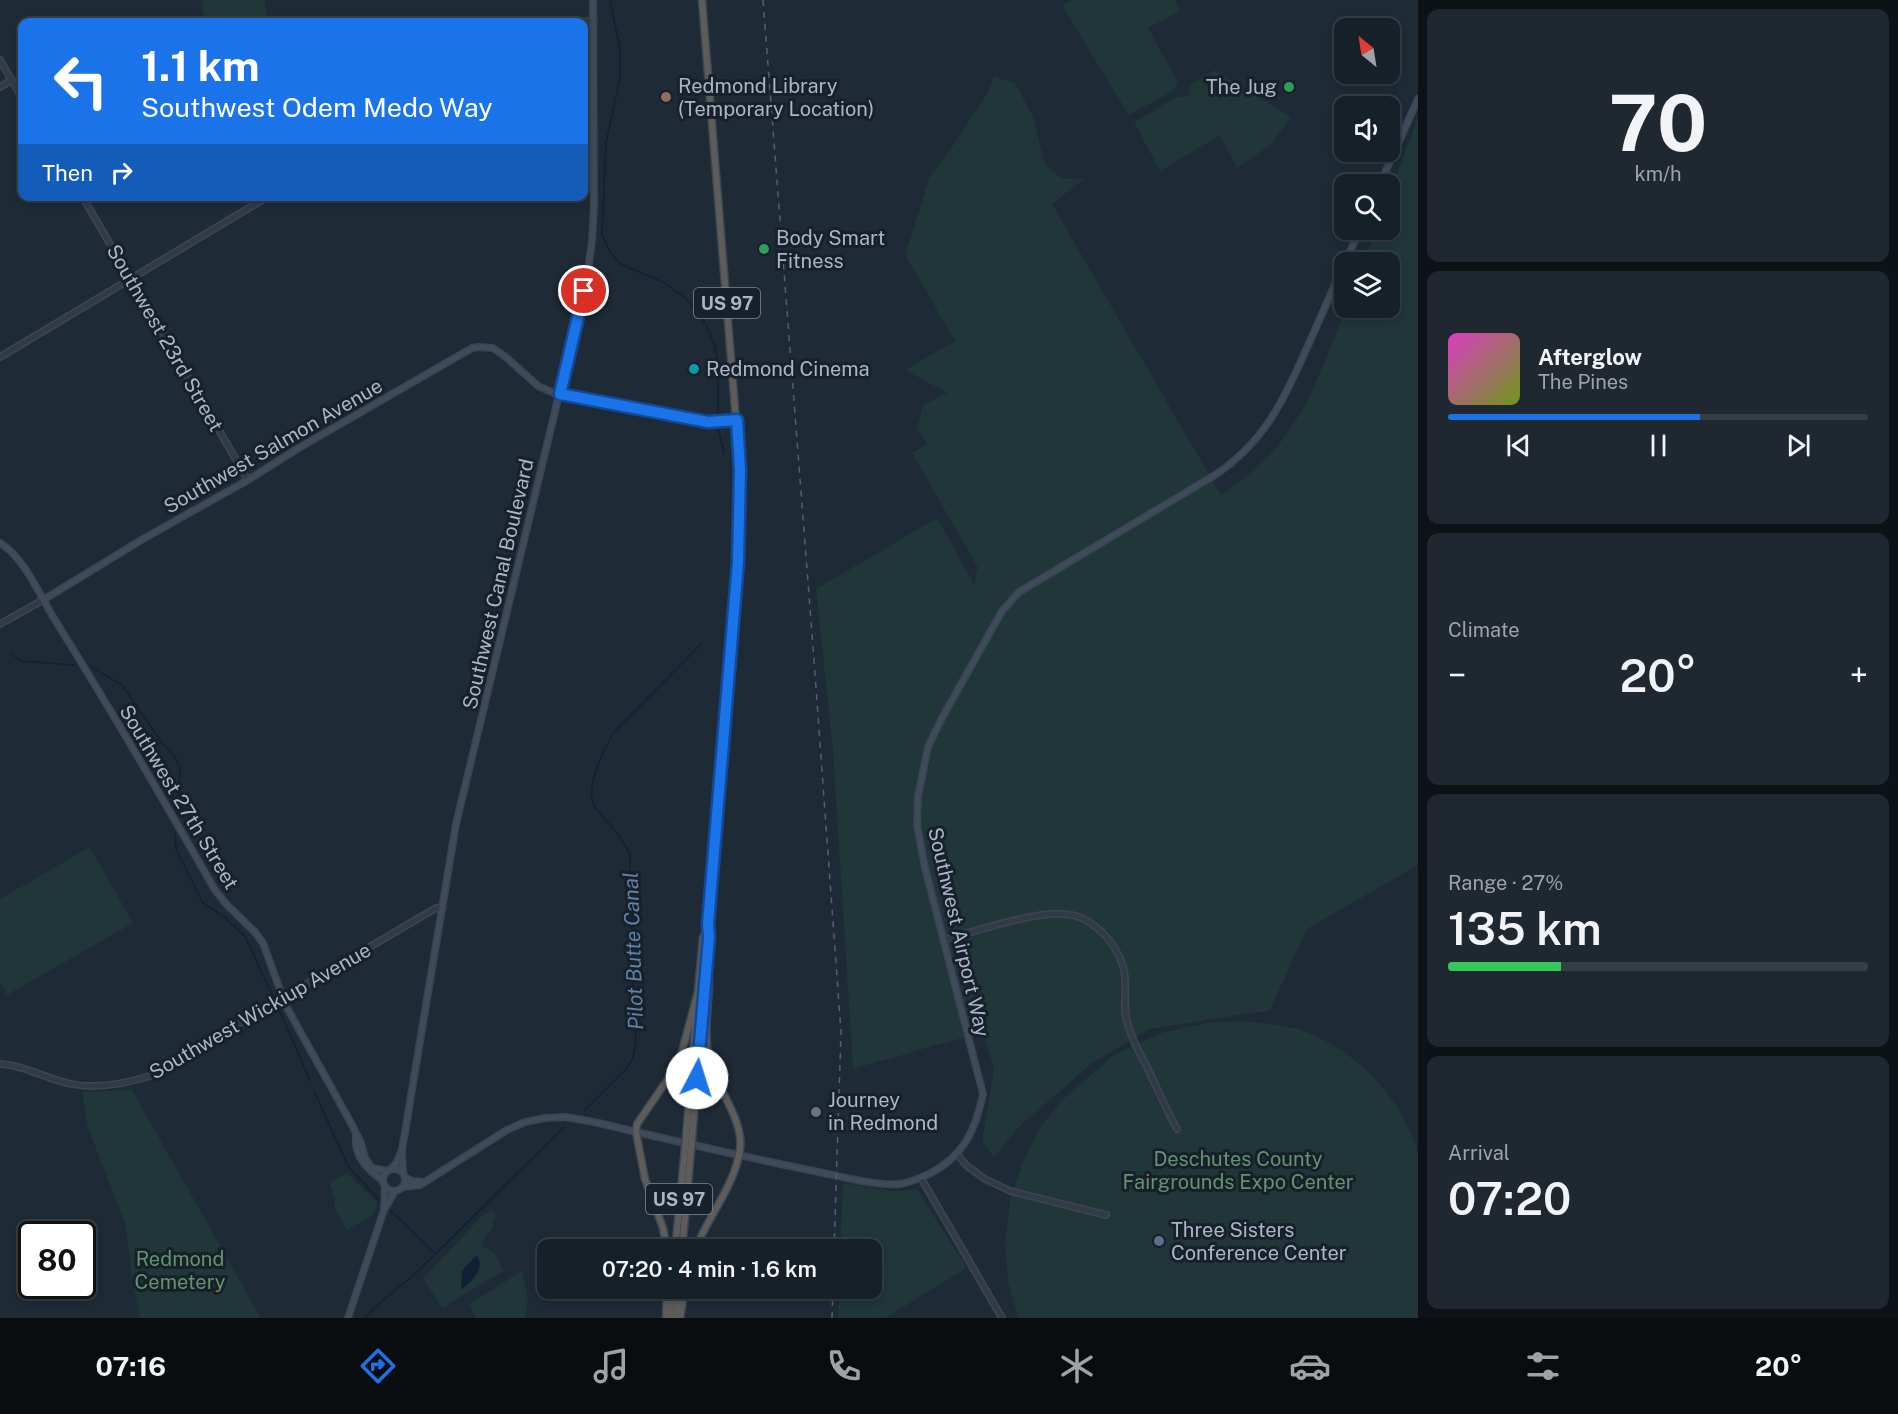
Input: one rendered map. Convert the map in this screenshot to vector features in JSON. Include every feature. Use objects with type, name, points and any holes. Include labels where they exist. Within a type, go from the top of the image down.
[{"type":"highway","name":"US 97","points":[[683,1239],[688,1149],[708,953],[708,924],[738,562],[740,470],[702,0]]},
{"type":"highway","name":"US 97","points":[[689,1138],[703,938],[708,924]]},
{"type":"highway","points":[[699,1239],[727,1190],[741,1147],[737,1124],[713,1073],[709,1059],[707,1026],[710,972],[708,953]]},
{"type":"highway","points":[[665,1239],[645,1179],[636,1132],[637,1124],[674,1070],[681,1055],[699,988]]},
{"type":"highway","name":"US 97","points":[[676,1239],[688,1149]]},
{"type":"highway","points":[[667,1299],[668,1318]]},
{"type":"highway","points":[[668,1318],[671,1299]]},
{"type":"highway","points":[[678,1318],[679,1299]]},
{"type":"highway","points":[[678,1318],[682,1299]]},
{"type":"main road","name":"Southwest Canal Boulevard","points":[[389,1170],[395,1165],[402,1150],[456,824],[587,278],[594,207],[593,0]]},
{"type":"main road","points":[[1385,174],[1418,99]]},
{"type":"main road","name":"Southwest Airport Way","points":[[402,1187],[420,1185],[507,1130],[525,1122],[565,1117],[877,1182],[900,1184],[921,1178],[946,1165],[968,1139],[979,1115],[983,1094],[925,868],[917,825],[918,796],[928,747],[988,634],[1002,611],[1019,592],[1208,479],[1229,465],[1249,447],[1269,424],[1284,399],[1334,288]]},
{"type":"main road","name":"Southwest Salmon Avenue","points":[[43,600],[143,539],[472,348],[493,348],[507,357],[538,386],[560,394],[708,422],[737,420]]},
{"type":"main road","name":"Southwest 27th Street","points":[[0,543],[8,548],[20,563],[81,661],[215,890],[226,905],[263,942],[283,998],[351,1123],[368,1164],[372,1168],[389,1170]]},
{"type":"main road","name":"Southwest 27th Street","points":[[356,1135],[355,1142],[363,1164],[384,1183]]},
{"type":"main road","points":[[348,1318],[384,1210],[395,1191],[402,1187],[404,1175],[402,1150]]},
{"type":"main road","points":[[384,1210],[386,1192],[384,1183],[389,1170],[398,1169],[412,1181],[423,1182]]},
{"type":"main road","points":[[384,1183],[388,1189],[395,1191]]},
{"type":"street","points":[[588,21],[594,21]]},
{"type":"street","points":[[0,60],[18,91]]},
{"type":"street","points":[[0,87],[12,80]]},
{"type":"street","name":"Southwest 23rd Street","points":[[85,201],[248,480]]},
{"type":"street","points":[[0,357],[261,201]]},
{"type":"street","name":"Southwest Salmon Avenue","points":[[0,624],[43,600]]},
{"type":"street","name":"Southwest Wickiup Avenue","points":[[0,1064],[12,1065],[68,1084],[98,1086],[133,1082],[150,1076],[436,908],[443,907]]},
{"type":"street","points":[[943,940],[1033,917],[1066,914],[1090,922],[1107,937],[1124,968],[1123,1005],[1128,1025],[1177,1129]]},
{"type":"street","points":[[957,1154],[967,1166],[985,1179],[1010,1191],[1106,1215]]},
{"type":"street","points":[[921,1178],[1002,1318]]},
{"type":"green space","points":[[201,0],[265,0],[267,18],[204,18]]},
{"type":"green space","points":[[1072,0],[1175,0],[1180,11],[1148,28],[1178,82],[1173,91],[1129,115],[1062,6]]},
{"type":"green space","points":[[1215,70],[1291,117],[1272,144],[1237,168],[1220,135],[1160,171],[1134,122],[1178,96],[1181,98],[1190,94],[1189,85]]},
{"type":"green space","points":[[994,77],[1015,83],[1033,116],[1045,165],[1063,179],[1084,179],[1052,204],[1221,495],[1247,476],[1278,446],[1307,403],[1343,318],[1400,318],[1400,252],[1368,252],[1372,240],[1400,240],[1400,174],[1397,174],[1418,117],[1418,865],[1307,929],[1270,1010],[1150,1029],[1092,1063],[1020,1126],[994,1157],[982,1142],[994,1069],[983,1032],[853,1069],[833,751],[816,589],[937,518],[974,584],[978,568],[912,453],[927,444],[917,429],[923,405],[947,393],[905,370],[955,341],[905,255],[930,176],[985,97]]},
{"type":"green space","points":[[90,847],[133,923],[7,995],[0,982],[0,899]]},
{"type":"green space","name":"Deschutes County Fairgrounds Expo Center","points":[[1238,1021],[1290,1027],[1326,1041],[1361,1065],[1390,1097],[1401,1114],[1418,1153],[1418,1318],[1018,1318],[1008,1282],[1005,1243],[1010,1201],[1022,1164],[1041,1126],[1062,1100],[1115,1054],[1164,1032],[1208,1023]]},
{"type":"green space","name":"Redmond Cemetery","points":[[132,1090],[261,1318],[140,1318],[125,1223],[88,1128],[82,1092]]},
{"type":"green space","points":[[347,1173],[377,1202],[374,1214],[347,1230],[334,1208],[335,1198],[329,1183]]},
{"type":"green space","points":[[843,1183],[892,1191],[917,1189],[967,1268],[885,1318],[838,1318],[839,1299],[882,1299],[882,1239],[840,1239]]},
{"type":"green space","points":[[490,1211],[496,1215],[482,1246],[494,1253],[504,1271],[442,1308],[423,1278],[484,1214]]},
{"type":"green space","points":[[522,1271],[528,1299],[525,1318],[476,1318],[469,1304]]},
{"type":"water","points":[[476,1255],[480,1265],[479,1270],[461,1290],[462,1271]]},
{"type":"waterway","name":"Pilot Butte Canal","points":[[610,0],[620,49],[620,78],[606,142],[602,235],[610,252],[620,264],[663,282],[689,301],[705,323],[715,346],[718,363],[718,413]]},
{"type":"waterway","name":"Pilot Butte Canal","points":[[718,428],[724,453]]},
{"type":"waterway","name":"Pilot Butte Canal","points":[[584,1111],[626,1069],[633,1058],[636,1042],[630,855],[620,837],[597,810],[593,802],[593,782],[600,760],[614,732],[701,644]]},
{"type":"waterway","points":[[12,654],[21,661],[75,665]]},
{"type":"waterway","points":[[92,667],[123,686],[162,743],[175,757],[180,768],[177,814]]},
{"type":"waterway","points":[[175,834],[176,849],[203,903],[223,916],[245,936],[273,997]]},
{"type":"waterway","points":[[279,1009],[310,1081]]},
{"type":"waterway","points":[[314,1091],[348,1166],[381,1202]]},
{"type":"waterway","name":"Pilot Butte Canal","points":[[365,1318],[377,1305],[413,1276],[564,1127]]},
{"type":"waterway","points":[[391,1211],[436,1254]]},
{"type":"railway","points":[[763,0],[841,1032],[834,1239]]},
{"type":"railway","points":[[832,1318],[833,1299]]},
{"type":"place","name":"The Jug","points":[[1289,87]]},
{"type":"place","name":"Redmond Library (Temporary Location)","points":[[666,97]]},
{"type":"place","name":"Body Smart Fitness","points":[[764,249]]},
{"type":"place","name":"Redmond Cinema","points":[[694,369]]},
{"type":"place","name":"Journey in Redmond","points":[[816,1112]]},
{"type":"place","name":"Three Sisters Conference Center","points":[[1159,1241]]},
{"type":"route","points":[[584,291],[560,394],[708,422],[737,420],[740,470],[738,562],[697,1078]]}]
